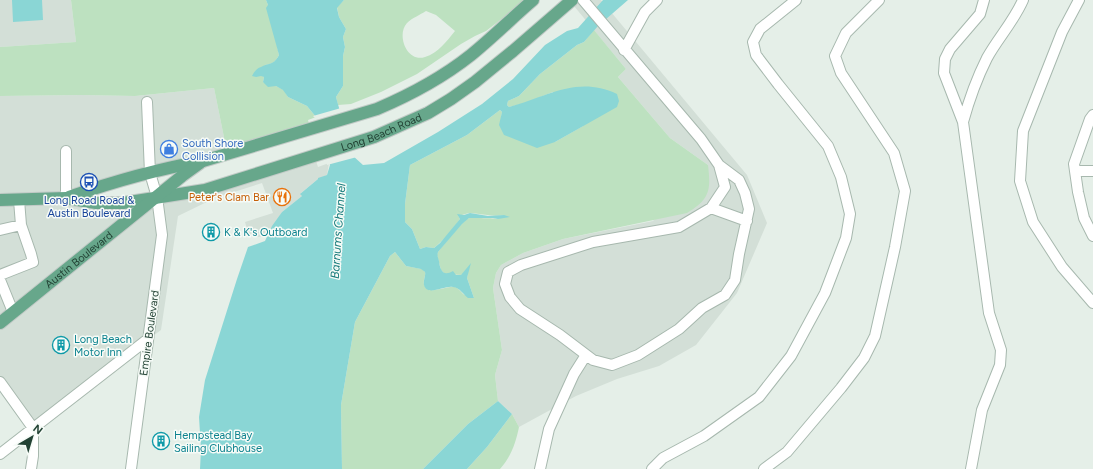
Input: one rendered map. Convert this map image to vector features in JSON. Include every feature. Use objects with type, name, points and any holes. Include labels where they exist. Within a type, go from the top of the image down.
[{"type":"main road","name":"Long Beach Road","points":[[66,198],[150,173],[203,161],[353,116],[402,98],[439,77],[470,55],[533,0]]},
{"type":"main road","name":"Long Beach Road","points":[[0,200],[66,198],[96,203],[123,203],[205,190],[360,142],[401,126],[428,113],[451,99],[475,82],[513,51],[572,0]]},
{"type":"main road","name":"Long Beach Road","points":[[157,197],[203,161]]},
{"type":"main road","name":"Austin Boulevard","points":[[0,323],[157,197]]},
{"type":"street","points":[[624,50],[644,12],[657,0]]},
{"type":"street","points":[[652,469],[662,458],[704,436],[760,397],[791,356],[826,293],[846,238],[850,214],[841,177],[828,146],[756,55],[753,42],[760,29],[796,0]]},
{"type":"street","points":[[764,469],[787,452],[841,388],[864,358],[875,336],[895,247],[905,191],[894,152],[841,73],[834,56],[846,32],[879,0]]},
{"type":"street","points":[[971,469],[982,410],[1000,365],[1001,350],[989,313],[963,122],[944,73],[944,59],[980,14],[984,0]]},
{"type":"street","points":[[963,122],[970,98],[988,58],[1019,10],[1023,0]]},
{"type":"street","points":[[1079,0],[1062,32],[1023,131],[1020,181],[1033,222],[1062,267],[1093,303]]},
{"type":"street","points":[[586,3],[624,50],[701,139],[719,165],[739,180],[745,193],[749,209],[735,280],[726,295],[702,308],[678,329],[638,355],[612,365],[593,360],[560,335],[520,309],[510,297],[505,284],[508,272],[521,265],[593,242],[679,227],[711,208],[725,187],[719,165]]},
{"type":"street","name":"Empire Boulevard","points":[[131,469],[163,229],[157,197],[150,173],[147,102]]},
{"type":"street","points":[[1093,115],[1090,119],[1074,164],[1084,218],[1093,236]]},
{"type":"street","points":[[66,151],[66,198]]},
{"type":"street","points":[[1075,171],[1093,171]]},
{"type":"street","points":[[0,274],[33,262],[21,225],[19,200]]},
{"type":"street","points":[[711,208],[747,221]]},
{"type":"street","points":[[0,230],[11,226],[21,225]]},
{"type":"street","points":[[0,280],[13,312]]},
{"type":"street","points":[[0,454],[148,339]]},
{"type":"street","points":[[540,469],[549,429],[574,374],[586,355]]},
{"type":"street","points":[[0,382],[33,428],[32,469]]},
{"type":"shaded area","points":[[0,0],[71,0],[76,42],[0,47]]},
{"type":"shaded area","points":[[580,0],[601,0],[747,175],[767,223],[737,293],[696,345],[659,366],[617,379],[576,396],[519,427],[512,414],[498,401],[495,375],[502,350],[493,288],[496,273],[501,265],[523,253],[563,239],[653,221],[708,165],[670,138],[618,77],[626,69],[574,6]]},
{"type":"shaded area","points":[[214,88],[227,152],[66,199],[160,196],[272,165],[316,161],[318,167],[329,163],[327,175],[318,179],[301,193],[302,196],[282,212],[268,236],[257,237],[255,234],[249,236],[245,222],[273,213],[262,183],[215,198],[178,216],[161,330],[33,425],[0,390],[0,96],[135,96]]},
{"type":"green space","points":[[71,0],[266,0],[279,55],[274,62],[265,65],[261,75],[264,77],[263,82],[284,90],[288,97],[307,106],[316,117],[308,120],[310,127],[227,152],[214,88],[135,96],[0,96],[0,47],[76,42]]},
{"type":"green space","points":[[344,0],[526,0],[486,31],[461,44],[417,74],[381,92],[351,104],[338,105],[336,97],[343,86],[343,56],[345,47],[343,37],[346,29],[339,17],[337,7]],"holes":[[[426,11],[436,15],[455,31],[434,53],[419,58],[413,56],[408,52],[403,41],[404,28],[409,21]]]},
{"type":"green space","points":[[594,30],[626,69],[618,77],[670,138],[708,165],[709,187],[705,198],[695,208],[687,213],[563,239],[523,253],[501,265],[496,273],[493,288],[502,350],[495,375],[498,401],[468,424],[423,469],[342,469],[341,405],[355,322],[390,256],[395,252],[406,266],[422,269],[425,272],[424,284],[429,290],[455,287],[465,295],[474,298],[467,278],[468,272],[461,275],[445,274],[441,270],[437,255],[438,252],[458,228],[469,218],[498,219],[504,215],[491,216],[471,213],[458,215],[460,219],[448,235],[434,248],[426,247],[420,249],[412,229],[405,222],[405,204],[410,165],[467,135],[500,110],[502,112],[501,118],[555,142],[583,126],[553,92],[525,103],[509,107],[507,105],[508,101],[519,96],[540,74],[577,45],[584,42]]},
{"type":"green space","points":[[512,414],[519,427],[512,449],[500,469],[467,469],[487,447]]},
{"type":"water","points":[[12,0],[42,0],[43,20],[13,22]]},
{"type":"water","name":"Barnums Channel","points":[[266,0],[344,0],[337,8],[339,17],[346,29],[343,37],[345,47],[343,56],[343,86],[336,97],[352,155],[363,165],[384,163],[438,132],[482,104],[513,79],[545,45],[567,31],[578,28],[603,0],[628,0],[598,26],[584,42],[577,45],[540,74],[519,96],[508,101],[507,105],[509,107],[549,93],[575,87],[589,87],[602,89],[617,94],[619,101],[617,107],[555,142],[537,148],[504,135],[499,125],[502,112],[500,110],[467,135],[410,165],[405,204],[405,222],[412,229],[420,249],[426,247],[434,248],[440,243],[460,219],[457,214],[464,215],[470,213],[488,216],[504,215],[510,217],[498,219],[469,218],[438,252],[440,267],[444,273],[450,273],[453,271],[456,275],[461,275],[471,263],[467,278],[474,298],[468,298],[460,290],[453,287],[429,290],[424,285],[425,272],[421,269],[406,266],[395,252],[390,256],[355,322],[341,405],[342,469],[200,469],[201,449],[199,417],[205,380],[248,247],[265,241],[272,226],[282,212],[302,196],[300,194],[318,178],[327,175],[330,165],[316,117],[307,106],[288,97],[283,90],[276,86],[268,87],[263,82],[264,77],[252,76],[257,69],[273,62],[279,55],[266,8],[268,5]]},
{"type":"water","points":[[498,401],[512,414],[487,447],[467,469],[423,469],[468,424]]},
{"type":"pier","points":[[341,108],[354,154],[357,157],[327,165],[315,118],[313,116]]},
{"type":"place","name":"South Shore Collision","points":[[169,149]]},
{"type":"place","name":"Long Road Road & Austin Boulevard","points":[[89,182]]},
{"type":"place","name":"Peter's Clam Bar","points":[[282,197]]},
{"type":"place","name":"K & K's Outboard","points":[[211,232]]},
{"type":"place","name":"Long Beach Motor Inn","points":[[61,345]]},
{"type":"place","name":"Hempstead Bay Sailing Clubhouse","points":[[161,441]]}]
